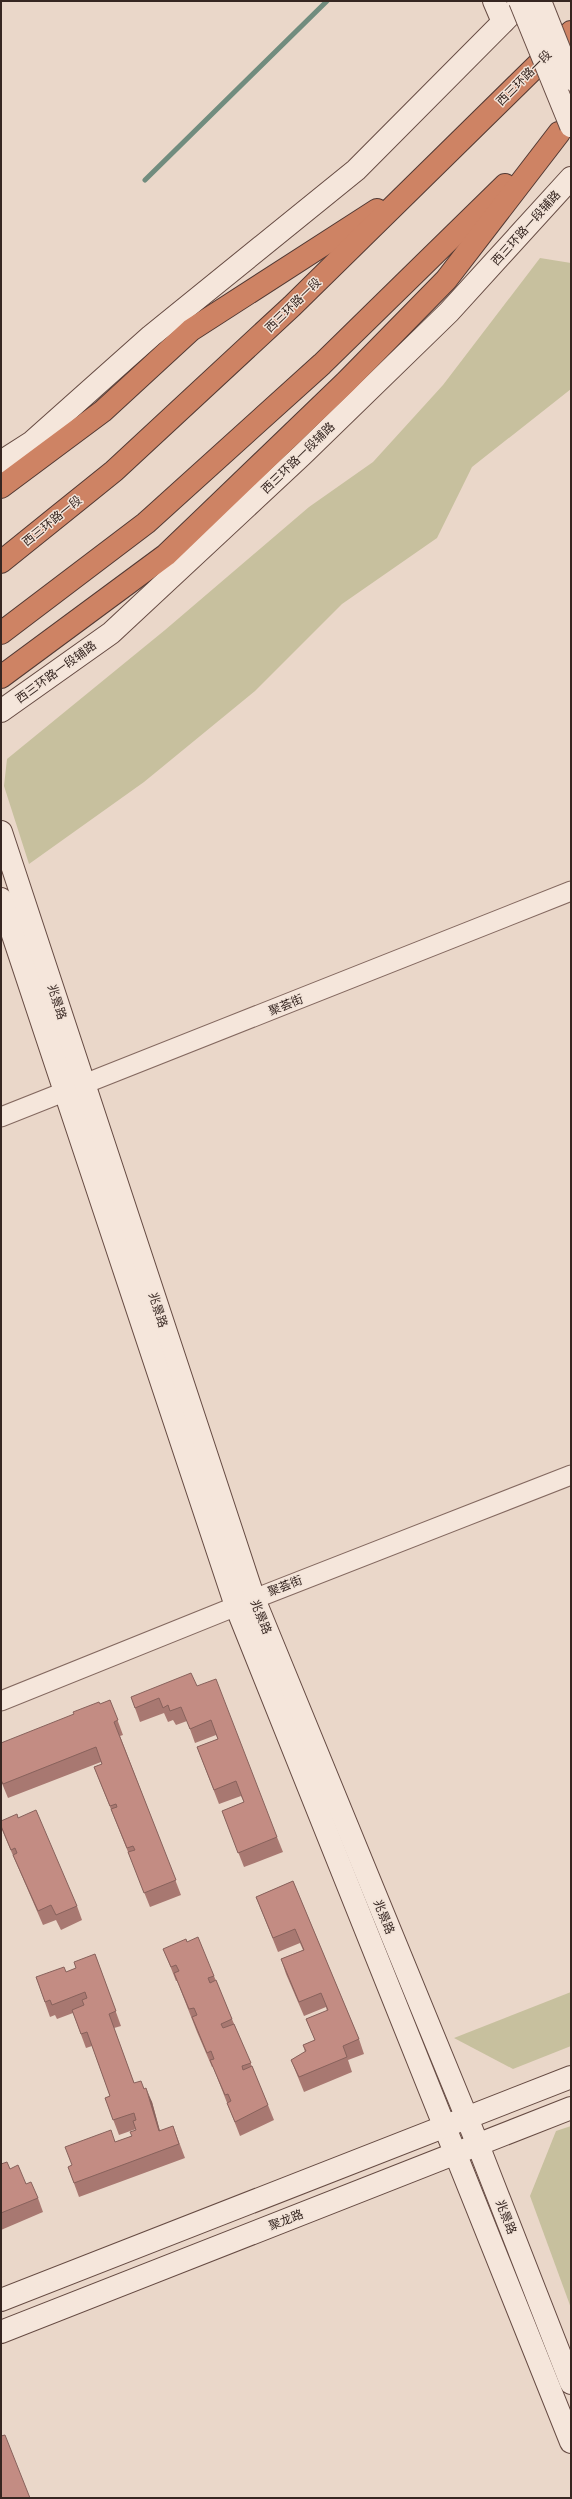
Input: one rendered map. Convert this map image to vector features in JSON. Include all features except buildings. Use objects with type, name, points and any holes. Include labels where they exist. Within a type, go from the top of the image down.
[{"type":"highway","name":"西三环路一段","points":[[1,562],[114,471],[292,306],[571,32]]},
{"type":"highway","points":[[1,677],[166,555],[346,382],[446,280],[567,126]]},
{"type":"highway","points":[[1,633],[146,523],[322,364],[567,126]]},
{"type":"highway","points":[[1,487],[103,411],[191,330],[415,186]]},
{"type":"street","points":[[494,1],[503,22]]},
{"type":"street","points":[[520,1],[567,126]]},
{"type":"street","points":[[1,462],[32,442],[151,336],[356,170],[524,1]]},
{"type":"street","points":[[540,1],[571,79]]},
{"type":"street","name":"西三环路一段辅路","points":[[1,711],[111,633],[302,455],[449,312],[571,178]]},
{"type":"street","name":"兆景路","points":[[1,832],[85,1085],[245,1602],[478,2145],[571,2383]]},
{"type":"street","name":"聚荟街","points":[[1,1117],[85,1085],[571,891]]},
{"type":"street","name":"兆景路","points":[[1,899],[64,1093],[245,1602],[444,2127],[571,2442]]},
{"type":"street","name":"聚荟街","points":[[1,1701],[245,1602],[571,1475]]},
{"type":"street","points":[[1,2300],[571,2077]]},
{"type":"street","name":"聚龙路","points":[[1,2332],[571,2108]]},
{"type":"shaded area","points":[[540,258],[571,263],[571,389],[472,467],[437,538],[342,604],[255,691],[144,782],[29,864],[4,786],[7,759],[165,630],[309,507],[373,462],[443,385]]},
{"type":"shaded area","points":[[571,1992],[571,2046],[513,2069],[454,2038]]},
{"type":"shaded area","points":[[571,2126],[571,2308],[530,2196],[556,2131]]},
{"type":"waterway","points":[[145,180],[327,1]]}]
